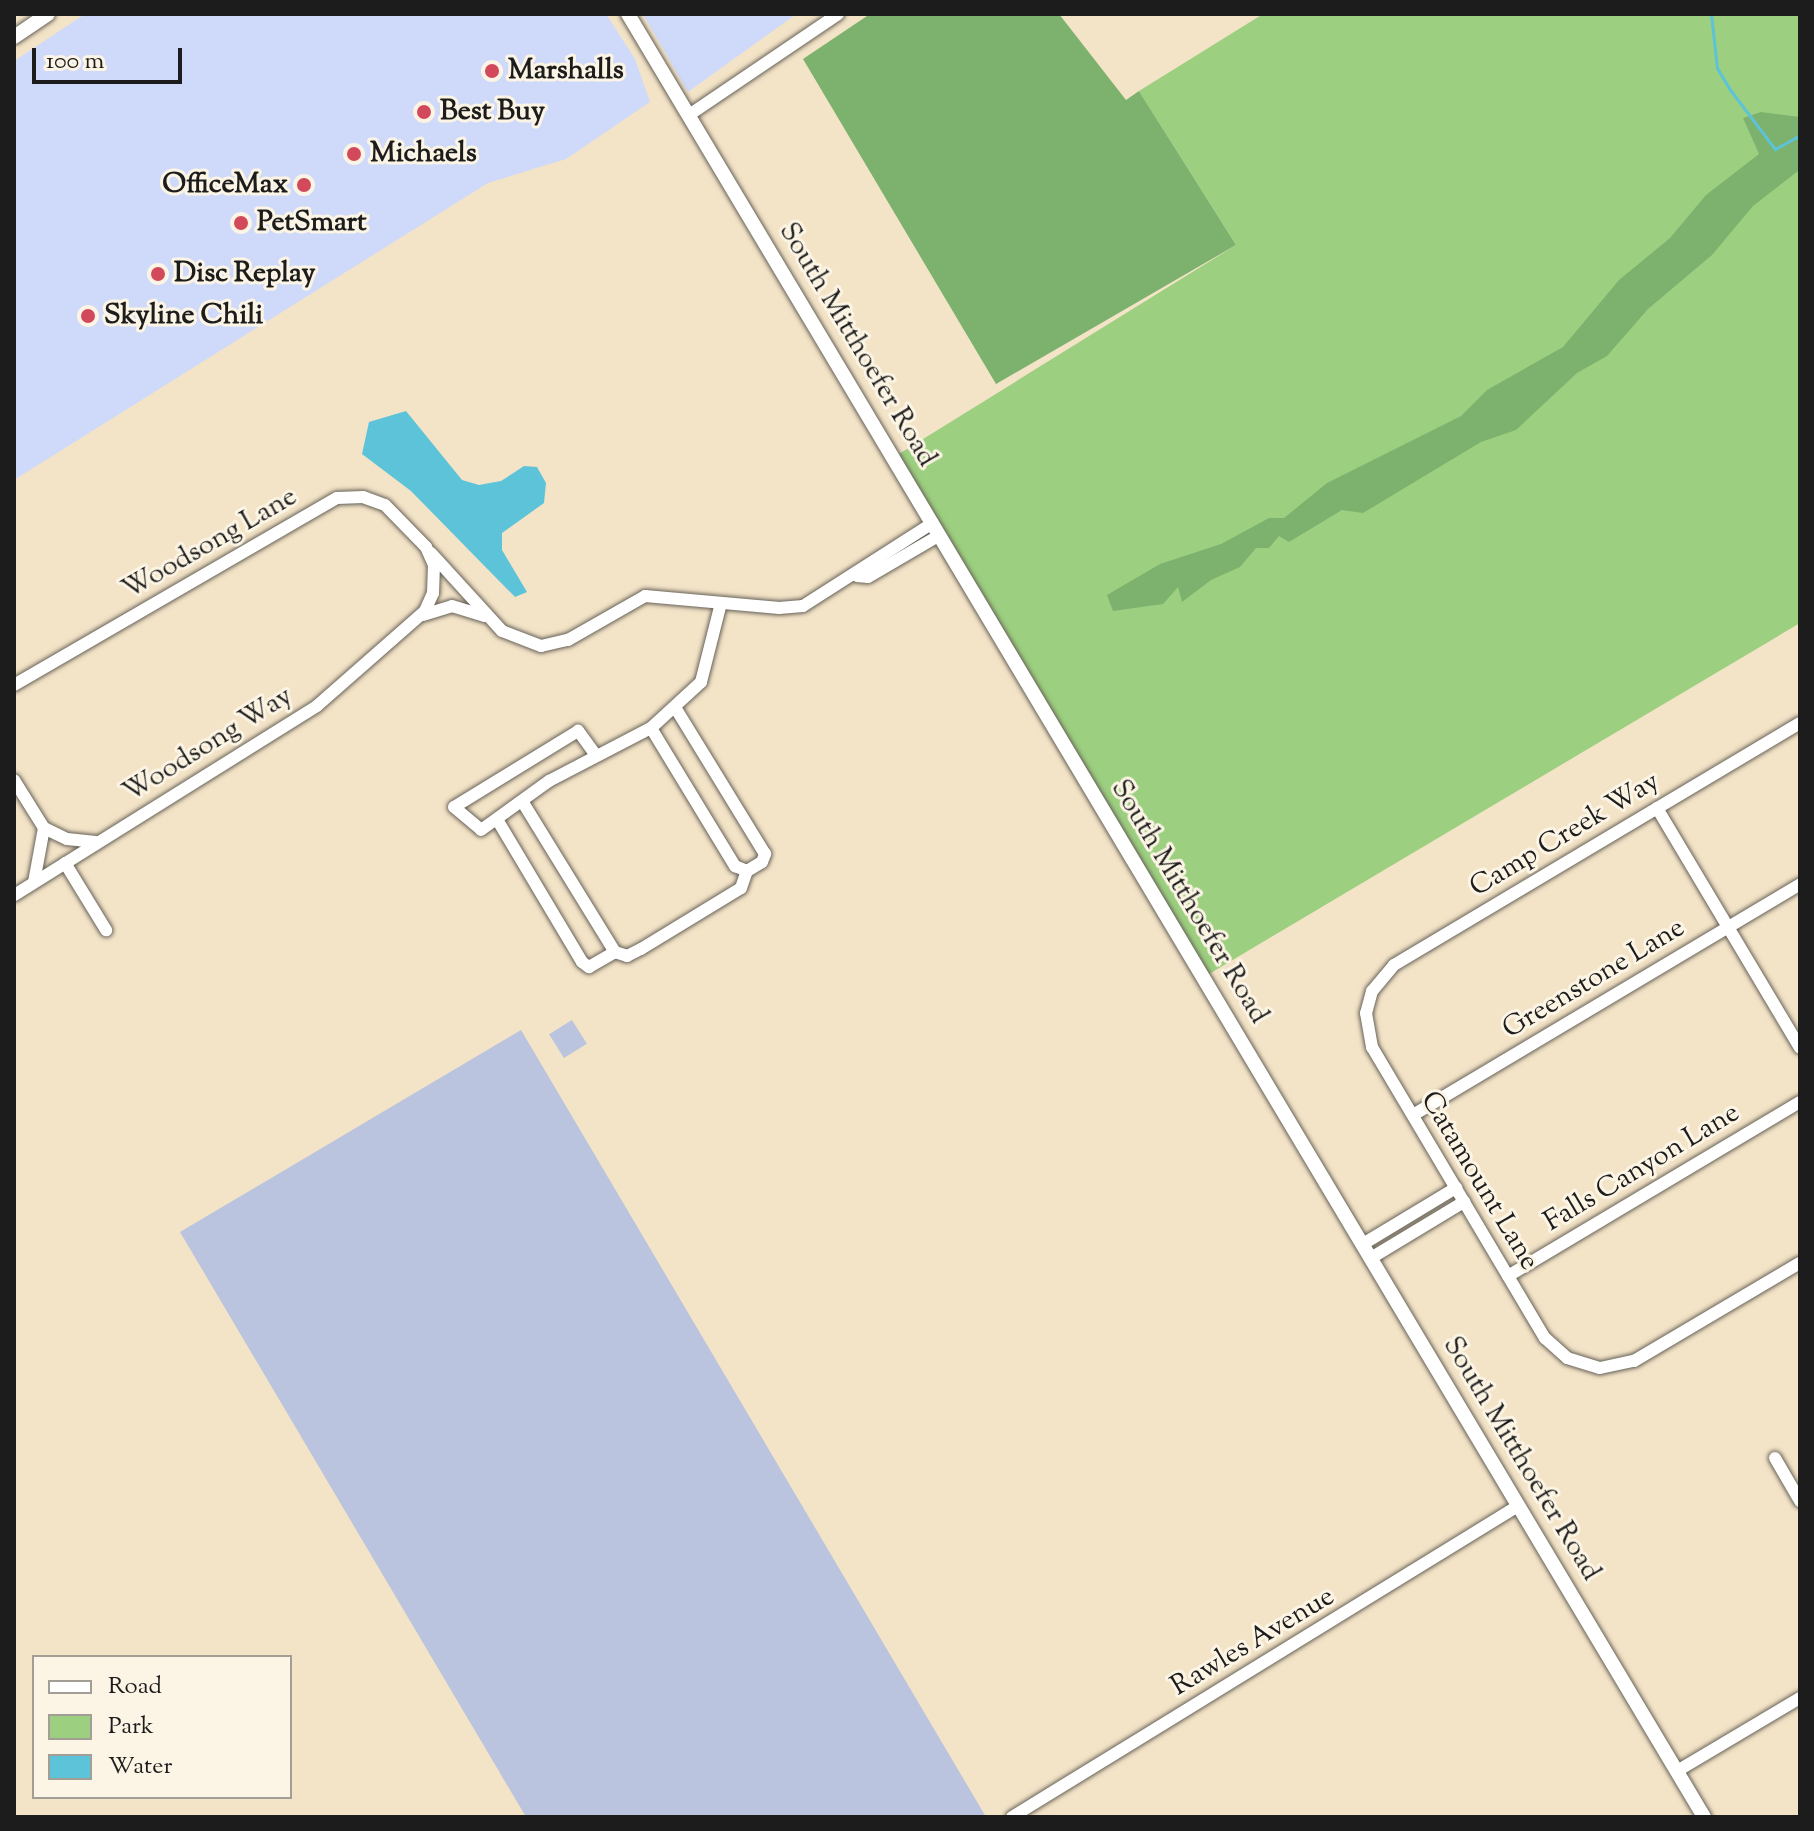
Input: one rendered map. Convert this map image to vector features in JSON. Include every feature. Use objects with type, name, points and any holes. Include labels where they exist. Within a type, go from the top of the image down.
[{"type":"main road","points":[[14,37],[48,14]]},
{"type":"main road","name":"South Mitthoefer Road","points":[[628,14],[1704,1817]]},
{"type":"street","points":[[689,115],[838,14]]},
{"type":"street","name":"Woodsong Lane","points":[[14,685],[337,498],[356,496],[380,503],[426,547],[492,620]]},
{"type":"street","name":"Woodsong Way","points":[[14,895],[317,706],[418,618],[452,606],[492,620],[517,640],[541,646],[568,640],[643,597],[794,608],[857,576],[863,564],[936,529]]},
{"type":"street","points":[[418,618],[435,582],[426,547]]},
{"type":"street","points":[[595,754],[578,731],[454,807],[481,830],[595,754],[651,728],[676,709],[701,682],[721,603]]},
{"type":"street","points":[[522,801],[615,952],[627,956],[654,941],[741,888],[747,871],[765,854],[676,709]]},
{"type":"street","name":"Camp Creek Way","points":[[1369,1001],[1394,965],[1800,723]]},
{"type":"street","points":[[651,728],[735,866],[747,871]]},
{"type":"street","points":[[14,780],[44,828],[67,839],[96,842]]},
{"type":"street","points":[[1657,808],[1800,1048]]},
{"type":"street","points":[[498,821],[582,962],[589,967],[615,952]]},
{"type":"street","points":[[34,882],[44,828]]},
{"type":"street","points":[[65,863],[106,930]]},
{"type":"street","name":"Greenstone Lane","points":[[1413,1115],[1800,884]]},
{"type":"street","name":"Catamount Lane","points":[[1369,1001],[1367,1027],[1372,1047],[1545,1338],[1583,1365],[1617,1367],[1634,1361],[1800,1263]]},
{"type":"street","name":"Falls Canyon Lane","points":[[1508,1276],[1800,1102]]},
{"type":"street","points":[[1363,1244],[1456,1188]]},
{"type":"street","points":[[1371,1258],[1464,1202]]},
{"type":"street","points":[[1775,1458],[1800,1501]]},
{"type":"street","name":"Rawles Avenue","points":[[1012,1817],[1518,1506]]},
{"type":"street","points":[[1677,1771],[1800,1698]]},
{"type":"shaded area","points":[[85,14],[606,14],[635,59],[650,102],[566,159],[488,183],[14,480],[14,61]]},
{"type":"shaded area","points":[[643,14],[795,14],[795,15],[688,92]]},
{"type":"shaded area","points":[[572,1020],[587,1044],[564,1058],[549,1034]]},
{"type":"shaded area","points":[[521,1030],[986,1817],[526,1817],[180,1232]]},
{"type":"green space","points":[[870,14],[1059,14],[1126,100],[1139,91],[1236,245],[996,384],[803,59]]},
{"type":"green space","points":[[1263,14],[1800,14],[1800,623],[1204,977],[894,457],[1236,245],[1139,91]]},
{"type":"green space","points":[[1761,112],[1800,117],[1798,171],[1753,206],[1712,255],[1648,309],[1607,356],[1577,373],[1516,430],[1481,442],[1363,513],[1342,510],[1289,542],[1279,536],[1269,548],[1256,548],[1240,567],[1211,580],[1182,602],[1178,587],[1163,604],[1113,611],[1107,595],[1160,564],[1221,544],[1269,518],[1284,518],[1327,483],[1461,416],[1487,390],[1563,347],[1619,280],[1670,238],[1706,195],[1759,154],[1743,118]]},
{"type":"water","points":[[406,411],[462,480],[479,485],[501,481],[524,466],[537,467],[546,483],[544,503],[502,533],[502,550],[527,592],[515,597],[411,491],[362,454],[369,422]]},
{"type":"waterway","points":[[1711,14],[1717,68],[1731,91],[1775,149],[1800,135]]},
{"type":"place","name":"Marshalls","points":[[492,71]]},
{"type":"place","name":"Best Buy","points":[[424,112]]},
{"type":"place","name":"Michaels","points":[[354,154]]},
{"type":"place","name":"OfficeMax","points":[[304,185]]},
{"type":"place","name":"PetSmart","points":[[241,223]]},
{"type":"place","name":"Disc Replay","points":[[158,274]]},
{"type":"place","name":"Skyline Chili","points":[[88,316]]}]
